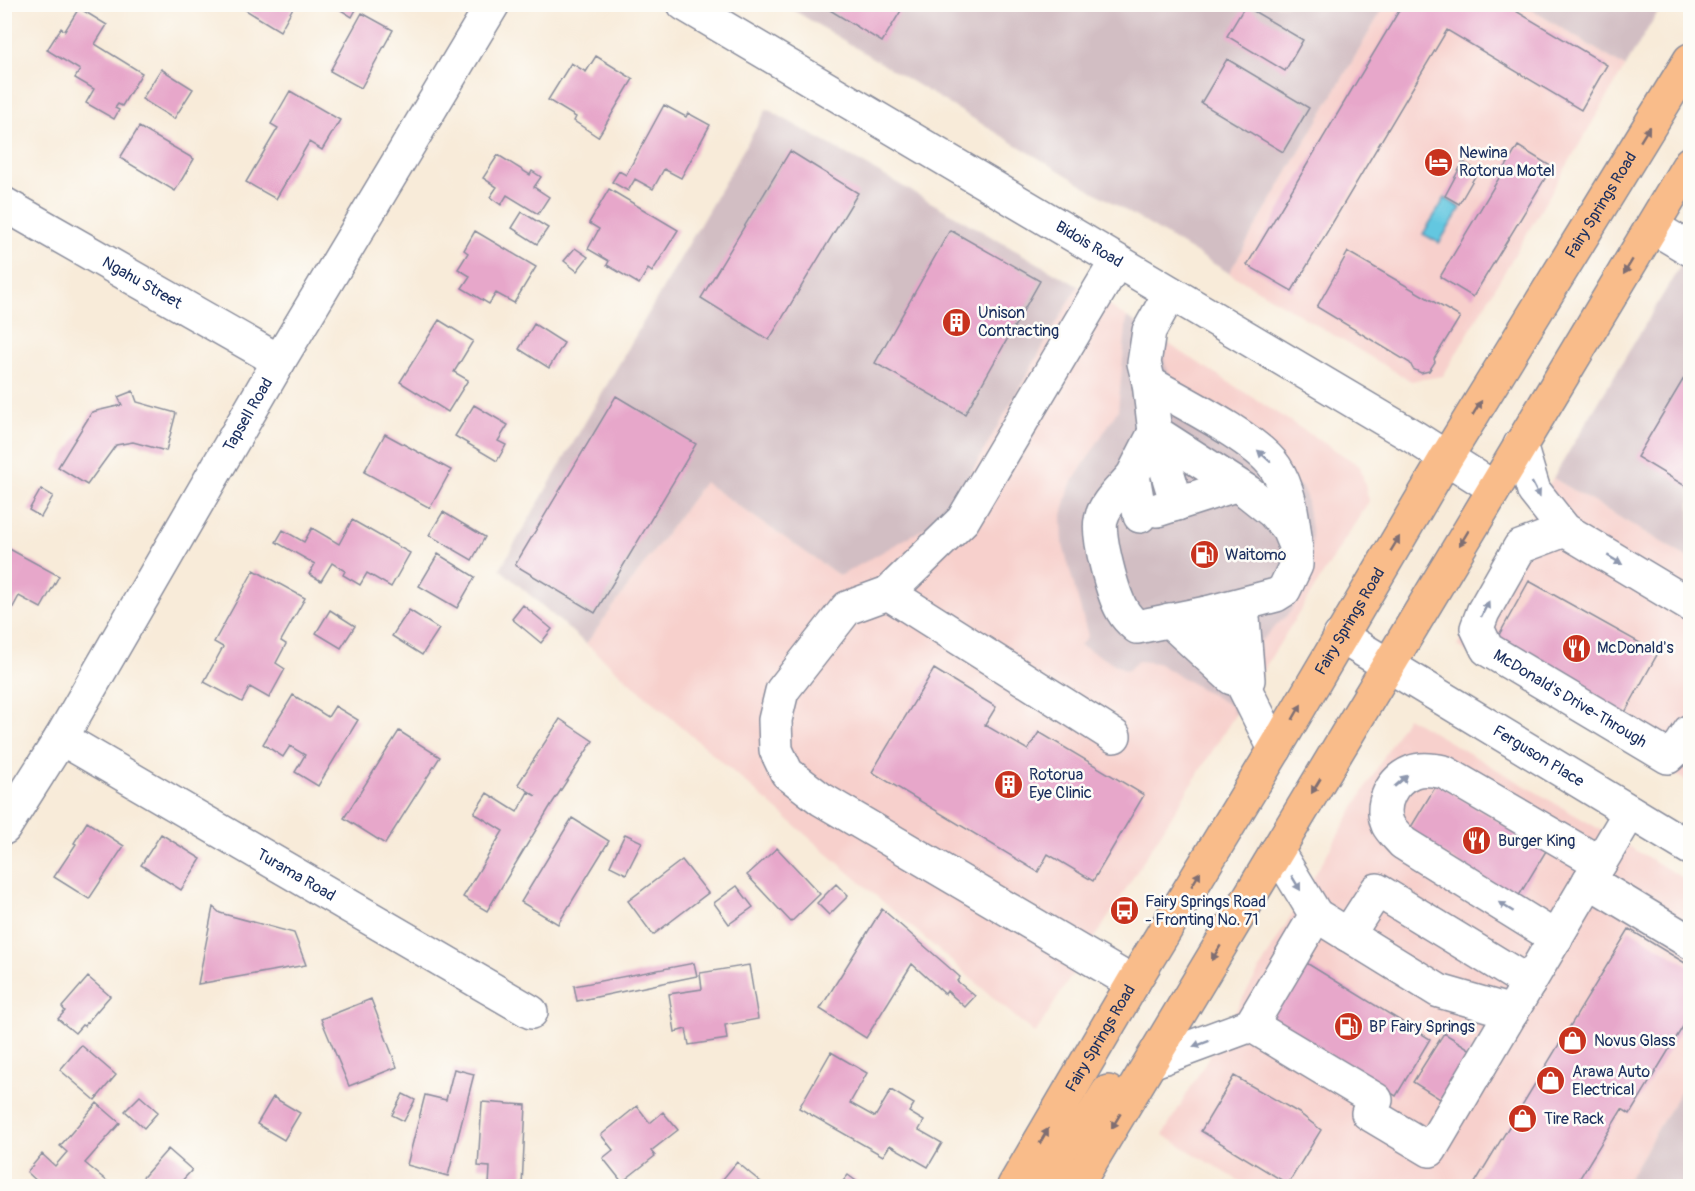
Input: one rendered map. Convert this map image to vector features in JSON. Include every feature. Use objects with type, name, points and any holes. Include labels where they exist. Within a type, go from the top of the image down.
[{"type":"highway","name":"Fairy Springs Road","points":[[1014,1186],[1446,458],[1690,60]]},
{"type":"highway","points":[[1076,1186],[1690,163]]},
{"type":"highway","points":[[1048,1186],[1110,1088],[1128,1072],[1151,1062]]},
{"type":"street","name":"Tapsell Road","points":[[4,828],[61,738],[279,361],[493,4]]},
{"type":"street","name":"Bidois Road","points":[[684,4],[1494,488]]},
{"type":"street","name":"Ngahu Street","points":[[4,204],[279,361]]},
{"type":"street","points":[[1653,227],[1690,249]]},
{"type":"street","points":[[1116,262],[963,520],[888,593],[847,608],[782,691],[775,720],[776,750],[787,773],[821,799],[1133,983]]},
{"type":"street","points":[[1145,453],[1206,490],[1288,529],[1296,548],[1296,565],[1284,590],[1276,595],[1206,613],[1137,627],[1129,621],[1120,608],[1104,553],[1100,529],[1104,511],[1145,453],[1149,383],[1144,363],[1149,331],[1170,293]]},
{"type":"street","points":[[1100,529],[1206,490],[1268,457],[1237,435],[1149,383]]},
{"type":"street","points":[[1520,445],[1534,491],[1565,530],[1690,605]]},
{"type":"street","points":[[1145,453],[1206,490]]},
{"type":"street","points":[[1145,453],[1206,490]]},
{"type":"street","name":"McDonald's Drive-Through","points":[[1565,530],[1520,547],[1480,620],[1477,628],[1481,640],[1487,649],[1679,758],[1681,745],[1690,731]]},
{"type":"street","points":[[888,593],[1114,736]]},
{"type":"street","points":[[1206,613],[1275,749]]},
{"type":"street","name":"Ferguson Place","points":[[1340,636],[1389,663],[1690,848]]},
{"type":"street","name":"Turama Road","points":[[61,738],[531,1012]]},
{"type":"street","points":[[1556,938],[1403,843],[1388,826],[1384,804],[1395,784],[1413,771],[1444,772],[1595,872],[1690,942]]},
{"type":"street","points":[[1251,1025],[1376,1100],[1368,1113],[1431,1150],[1630,812]]},
{"type":"street","points":[[1277,851],[1316,915],[1439,991],[1512,1012]]},
{"type":"street","points":[[1348,935],[1377,890],[1529,983]]},
{"type":"street","points":[[1151,1062],[1251,1025],[1316,915]]},
{"type":"shaded area","points":[[785,5],[1385,5],[1229,273]]},
{"type":"shaded area","points":[[1385,5],[1524,5],[1625,67],[1443,376],[1411,381],[1229,273]]},
{"type":"shaded area","points":[[1524,5],[1662,5],[1625,67]]},
{"type":"shaded area","points":[[767,109],[1078,286],[963,487],[930,525],[840,576],[704,482],[586,644],[500,569]]},
{"type":"shaded area","points":[[1682,263],[1690,268],[1690,559],[1553,478]]},
{"type":"shaded area","points":[[1078,286],[1360,466],[1369,501],[1035,1034],[586,644],[704,482],[840,576],[963,487]]},
{"type":"shaded area","points":[[1127,317],[1170,344],[1166,350],[1165,364],[1173,383],[1302,488],[1306,497],[1312,537],[1311,558],[1300,594],[1290,612],[1260,642],[1261,674],[1235,715],[1231,706],[1157,663],[1138,661],[1127,671],[1080,645],[1088,636],[1063,545],[1062,515],[1070,486],[1118,410]]},
{"type":"shaded area","points":[[1553,478],[1690,559],[1690,783],[1457,646]]},
{"type":"shaded area","points":[[1407,717],[1690,882],[1690,1075],[1624,1186],[1248,1186],[1163,1135]]},
{"type":"shaded area","points":[[1690,1075],[1690,1186],[1624,1186]]},
{"type":"water","points":[[1445,198],[1461,208],[1439,243],[1423,234]]},
{"type":"building","points":[[236,4],[295,4],[280,31]]},
{"type":"building","points":[[331,4],[359,4],[352,17]]},
{"type":"building","points":[[820,4],[905,4],[882,42]]},
{"type":"building","points":[[1403,4],[1504,4],[1607,65],[1581,110],[1447,30],[1292,291],[1247,265]]},
{"type":"building","points":[[1245,6],[1303,40],[1285,71],[1227,36]]},
{"type":"building","points":[[79,8],[107,25],[95,44],[142,73],[122,106],[118,104],[115,108],[119,110],[114,119],[86,103],[94,89],[75,78],[80,70],[47,50],[61,28],[65,31]]},
{"type":"building","points":[[362,13],[393,30],[361,88],[330,71]]},
{"type":"building","points":[[596,56],[633,79],[598,137],[574,121],[576,117],[548,100],[571,63],[586,72]]},
{"type":"building","points":[[1227,59],[1309,108],[1283,152],[1201,103]]},
{"type":"building","points":[[161,69],[193,89],[174,119],[142,99]]},
{"type":"building","points":[[290,91],[340,120],[322,150],[309,142],[276,199],[246,182],[278,128],[271,124]]},
{"type":"building","points":[[664,105],[686,117],[688,113],[710,125],[681,178],[664,169],[653,189],[635,179],[628,191],[612,182],[619,171],[626,175]]},
{"type":"building","points":[[139,127],[194,159],[175,191],[120,158]]},
{"type":"building","points":[[1518,146],[1552,167],[1473,297],[1440,277]]},
{"type":"building","points":[[790,151],[858,193],[769,340],[701,298]]},
{"type":"building","points":[[498,155],[530,175],[532,171],[541,177],[534,187],[549,197],[538,214],[507,195],[501,205],[490,197],[497,187],[483,178]]},
{"type":"building","points":[[1463,162],[1478,171],[1459,204],[1445,196]]},
{"type":"building","points":[[609,189],[678,230],[652,272],[648,269],[639,284],[607,265],[609,261],[588,249],[599,229],[589,223]]},
{"type":"building","points":[[522,212],[548,228],[537,244],[512,228]]},
{"type":"building","name":"Unison Contracting","points":[[950,230],[1040,281],[965,414],[875,363]]},
{"type":"building","points":[[475,231],[536,267],[514,303],[496,293],[489,304],[462,288],[470,276],[458,269],[468,253],[464,250]]},
{"type":"building","points":[[575,248],[588,257],[577,271],[564,261]]},
{"type":"building","points":[[1348,252],[1460,317],[1429,371],[1421,373],[1413,369],[1410,363],[1317,307]]},
{"type":"building","points":[[439,320],[473,341],[454,372],[468,380],[448,412],[400,382]]},
{"type":"building","points":[[534,324],[564,343],[549,368],[519,349]]},
{"type":"building","points":[[1690,368],[1690,489],[1637,457]]},
{"type":"building","points":[[133,391],[137,402],[176,413],[166,451],[133,442],[116,445],[87,485],[58,467],[92,412],[122,405],[118,397]]},
{"type":"building","points":[[616,396],[696,444],[595,613],[515,565]]},
{"type":"building","points":[[474,405],[508,425],[498,441],[506,445],[497,461],[455,436]]},
{"type":"building","points":[[385,434],[451,470],[430,508],[364,472]]},
{"type":"building","points":[[41,489],[53,496],[41,517],[29,510]]},
{"type":"building","points":[[443,512],[485,537],[472,560],[429,535]]},
{"type":"building","points":[[352,520],[410,553],[391,587],[367,573],[360,585],[343,575],[345,571],[332,563],[321,581],[309,574],[315,564],[276,542],[283,530],[304,542],[312,528],[339,544]]},
{"type":"building","points":[[4,546],[59,576],[41,608],[19,596],[11,611],[4,607]]},
{"type":"building","points":[[438,554],[475,577],[457,608],[419,586]]},
{"type":"building","points":[[254,570],[305,598],[281,641],[286,644],[276,663],[285,669],[269,698],[250,687],[242,702],[204,682],[223,647],[214,642]]},
{"type":"building","name":"McDonald's","points":[[1529,581],[1658,653],[1623,716],[1494,644]]},
{"type":"building","points":[[523,605],[552,629],[541,643],[512,619]]},
{"type":"building","points":[[330,610],[355,626],[341,648],[316,633]]},
{"type":"building","points":[[409,610],[439,629],[422,655],[392,636]]},
{"type":"building","name":"Rotorua Eye Clinic","points":[[934,669],[996,707],[985,725],[1028,750],[1039,732],[1144,795],[1093,881],[1048,854],[1038,872],[872,772]]},
{"type":"building","points":[[293,695],[328,717],[335,706],[358,720],[318,786],[295,772],[305,755],[290,746],[283,757],[263,744]]},
{"type":"building","points":[[560,719],[593,741],[487,911],[463,897],[503,831],[474,813],[487,793],[517,812],[528,792],[536,796],[518,784]]},
{"type":"building","points":[[399,731],[440,757],[385,844],[344,818]]},
{"type":"building","name":"Burger King","points":[[1437,784],[1546,851],[1517,899],[1408,832]]},
{"type":"building","points":[[572,818],[609,841],[558,924],[521,902]]},
{"type":"building","points":[[87,822],[124,846],[89,899],[54,877],[76,844],[74,843]]},
{"type":"building","points":[[161,834],[201,859],[181,890],[141,865]]},
{"type":"building","points":[[625,834],[642,842],[626,874],[610,866]]},
{"type":"building","points":[[777,848],[820,894],[791,922],[747,875]]},
{"type":"building","points":[[682,860],[708,893],[653,935],[628,901]]},
{"type":"building","points":[[836,884],[848,896],[829,915],[817,903]]},
{"type":"building","points":[[737,886],[753,907],[729,924],[714,903]]},
{"type":"building","points":[[213,907],[220,913],[294,933],[306,965],[198,984]]},
{"type":"building","points":[[882,909],[960,977],[957,981],[975,996],[965,1007],[947,991],[945,994],[912,964],[866,1038],[820,1009]]},
{"type":"building","points":[[1629,929],[1690,966],[1690,1015],[1630,1114],[1622,1109],[1575,1186],[1473,1186]]},
{"type":"building","name":"BP Fairy Springs","points":[[1300,959],[1430,1039],[1396,1096],[1266,1016]]},
{"type":"building","points":[[694,963],[697,976],[577,1001],[574,986]]},
{"type":"building","points":[[749,965],[758,1019],[725,1025],[727,1039],[689,1045],[686,1029],[675,1032],[669,994],[702,989],[700,973]]},
{"type":"building","points":[[88,977],[110,996],[75,1033],[58,1019],[65,1011],[62,1007]]},
{"type":"building","points":[[371,999],[397,1067],[349,1086],[321,1019]]},
{"type":"building","points":[[1444,1033],[1471,1050],[1440,1099],[1413,1082]]},
{"type":"building","points":[[81,1045],[116,1075],[95,1100],[60,1070]]},
{"type":"building","points":[[831,1052],[867,1073],[850,1103],[875,1117],[891,1090],[914,1104],[909,1112],[924,1121],[919,1130],[942,1143],[928,1167],[890,1145],[883,1156],[799,1108]]},
{"type":"building","points":[[454,1069],[474,1074],[448,1176],[407,1165],[425,1095],[446,1100]]},
{"type":"building","points":[[1234,1076],[1299,1113],[1321,1130],[1288,1184],[1201,1131]]},
{"type":"building","points":[[403,1094],[415,1100],[404,1121],[392,1115]]},
{"type":"building","points":[[140,1096],[158,1112],[144,1128],[125,1111]]},
{"type":"building","points":[[273,1097],[300,1113],[284,1140],[257,1124]]},
{"type":"building","points":[[482,1102],[526,1105],[522,1186],[489,1186],[490,1167],[478,1166]]},
{"type":"building","points":[[97,1103],[120,1123],[85,1163],[108,1182],[104,1186],[38,1186],[40,1184],[27,1172],[42,1154],[55,1166],[67,1152],[60,1146]]},
{"type":"building","points":[[637,1106],[650,1123],[663,1112],[678,1130],[651,1151],[655,1156],[622,1182],[603,1158],[613,1150],[601,1135]]},
{"type":"building","points":[[168,1149],[192,1170],[177,1186],[142,1186],[138,1183]]},
{"type":"building","points":[[737,1162],[751,1174],[766,1186],[717,1186]]},
{"type":"building","points":[[848,1175],[863,1186],[839,1186]]},
{"type":"place","name":"Newina Rotorua Motel","points":[[1438,162]]},
{"type":"place","name":"Unison Contracting","points":[[957,322]]},
{"type":"place","name":"Waitomo","points":[[1204,555]]},
{"type":"place","name":"McDonald's","points":[[1576,648]]},
{"type":"place","name":"Rotorua Eye Clinic","points":[[1008,784]]},
{"type":"place","name":"Burger King","points":[[1477,841]]},
{"type":"place","name":"Fairy Springs Road - Fronting No. 71","points":[[1124,911]]},
{"type":"place","name":"BP Fairy Springs","points":[[1348,1027]]},
{"type":"place","name":"Novus Glass","points":[[1573,1041]]},
{"type":"place","name":"Arawa Auto Electrical","points":[[1551,1081]]},
{"type":"place","name":"Tire Rack","points":[[1523,1119]]}]
